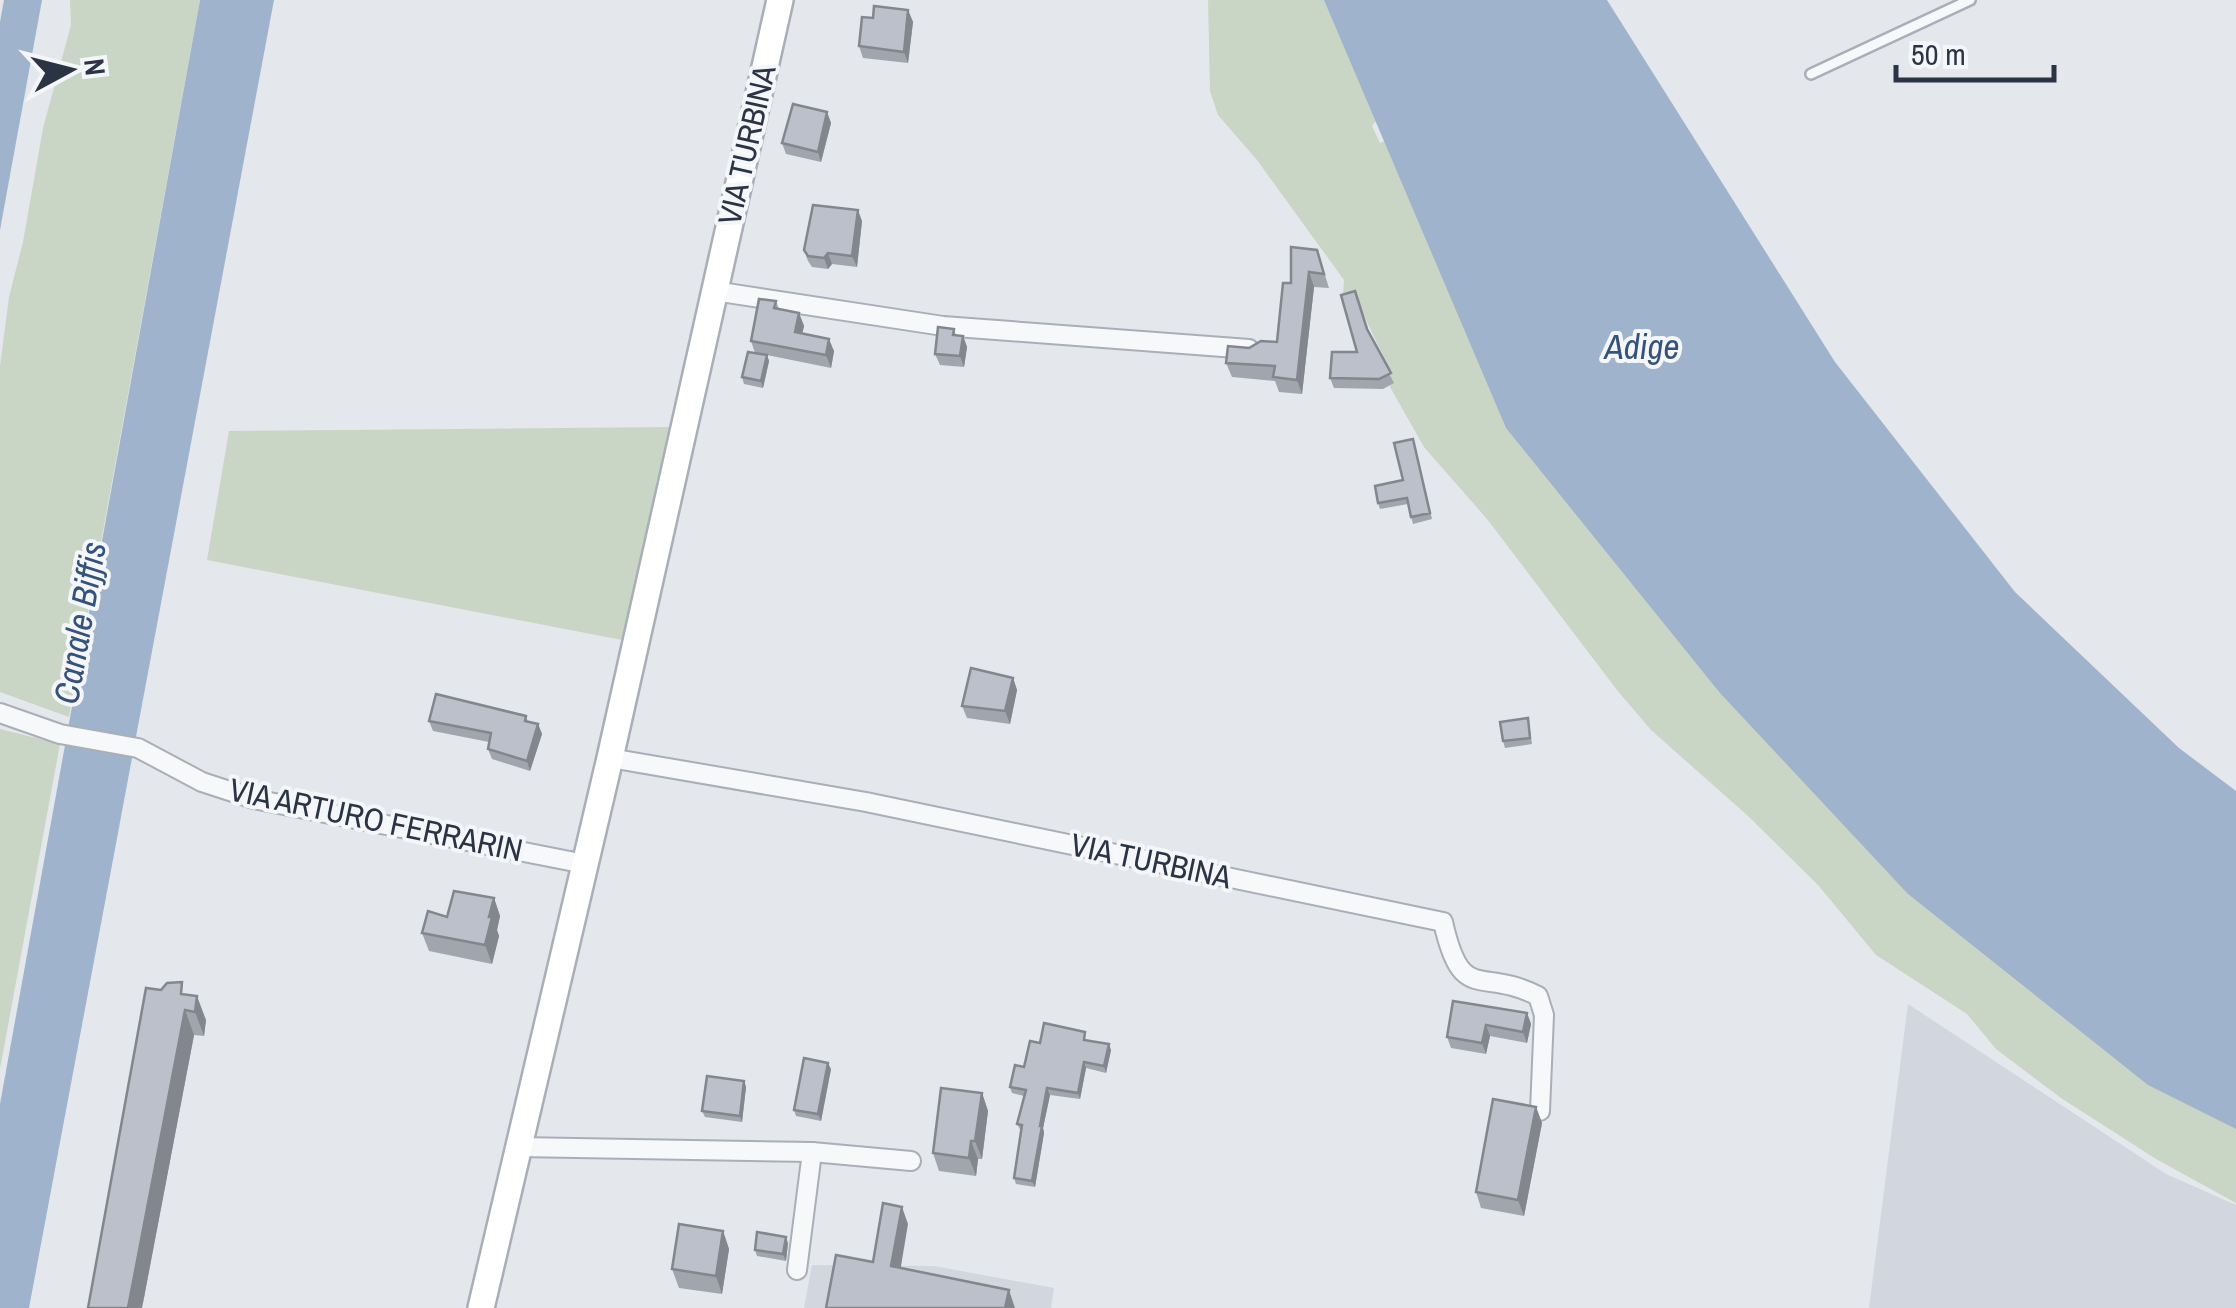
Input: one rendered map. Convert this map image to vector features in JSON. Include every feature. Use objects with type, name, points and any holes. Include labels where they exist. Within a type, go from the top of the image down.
[{"type":"street","name":"VIA TURBINA","points":[[481,1308],[610,758],[780,0]]},
{"type":"street","points":[[714,290],[943,326],[1255,350]]},
{"type":"street","name":"VIA ARTURO FERRARIN","points":[[0,713],[60,734],[138,748],[202,782],[254,799],[585,864]]},
{"type":"street","name":"VIA TURBINA","points":[[610,758],[866,802],[1444,922],[1457,967],[1470,978],[1523,988],[1538,996],[1544,1015],[1540,1111]]},
{"type":"street","points":[[518,1147],[812,1152],[911,1162]]},
{"type":"street","points":[[797,1270],[812,1152]]},
{"type":"lane","points":[[1811,74],[1970,0]]},
{"type":"shaded area","points":[[1908,1004],[2166,1174],[2236,1205],[2236,1308],[1869,1308]]},
{"type":"shaded area","points":[[812,1265],[934,1266],[1054,1288],[1051,1308],[804,1308]]},
{"type":"green space","points":[[70,0],[200,0],[69,717],[0,692],[0,366],[9,297],[43,128],[71,25]]},
{"type":"green space","points":[[1208,0],[1376,0],[1400,92],[1372,126],[1380,143],[1402,134],[2236,1064],[2236,1203],[2156,1159],[2061,1098],[1996,1049],[1967,1014],[1876,955],[1818,885],[1651,730],[1487,519],[1424,447],[1390,387],[1390,371],[1355,296],[1343,295],[1344,280],[1257,160],[1218,115],[1210,91]]},
{"type":"green space","points":[[670,427],[622,640],[207,560],[229,431]]},
{"type":"green space","points":[[0,729],[60,744],[0,1069]]},
{"type":"water","points":[[4,0],[42,0],[0,230],[0,22]]},
{"type":"water","points":[[200,0],[274,0],[29,1308],[0,1308],[0,1104]]},
{"type":"water","name":"Adige","points":[[1324,0],[1607,0],[1835,362],[2015,592],[2179,748],[2236,791],[2236,1129],[2148,1085],[1908,894],[1720,693],[1506,428]]},
{"type":"building","points":[[874,6],[908,10],[904,52],[859,46],[862,17],[873,18]]},
{"type":"building","points":[[793,104],[827,112],[818,152],[782,143]]},
{"type":"building","points":[[813,205],[858,210],[852,256],[808,256],[804,250]]},
{"type":"building","points":[[1291,247],[1317,250],[1324,274],[1309,272],[1297,380],[1273,377],[1275,366],[1226,363],[1228,346],[1249,348],[1261,341],[1277,342],[1283,283],[1291,283]]},
{"type":"building","points":[[1355,291],[1367,329],[1391,373],[1379,379],[1330,378],[1332,352],[1357,352],[1341,295]]},
{"type":"building","points":[[759,299],[776,301],[774,308],[799,313],[795,332],[829,339],[826,355],[751,341]]},
{"type":"building","points":[[938,327],[954,329],[953,335],[963,336],[960,356],[935,354]]},
{"type":"building","points":[[748,352],[767,355],[761,381],[742,377]]},
{"type":"building","points":[[1413,439],[1430,513],[1411,517],[1407,498],[1378,503],[1375,486],[1403,480],[1394,443]]},
{"type":"building","points":[[971,668],[1013,678],[1005,711],[962,706]]},
{"type":"building","points":[[436,694],[526,716],[525,721],[538,724],[527,761],[488,749],[491,733],[429,721]]},
{"type":"building","points":[[1528,718],[1530,738],[1503,741],[1500,722]]},
{"type":"building","points":[[454,891],[494,898],[485,945],[422,933],[428,911],[447,917]]},
{"type":"building","points":[[182,982],[181,994],[197,996],[195,1012],[185,1010],[128,1308],[88,1308],[146,988],[161,990],[167,983]]},
{"type":"building","points":[[1453,1001],[1527,1013],[1523,1032],[1486,1025],[1482,1043],[1447,1037]]},
{"type":"building","points":[[1044,1023],[1085,1032],[1084,1040],[1109,1044],[1104,1066],[1084,1062],[1078,1093],[1047,1088],[1032,1181],[1014,1178],[1022,1125],[1017,1124],[1026,1090],[1010,1087],[1015,1065],[1024,1067],[1030,1041],[1040,1043]]},
{"type":"building","points":[[804,1058],[828,1063],[818,1114],[794,1110]]},
{"type":"building","points":[[707,1076],[744,1081],[740,1116],[702,1111]]},
{"type":"building","points":[[941,1088],[982,1093],[969,1158],[933,1153]]},
{"type":"building","points":[[1493,1099],[1536,1107],[1518,1200],[1476,1192]]},
{"type":"building","points":[[883,1203],[902,1207],[891,1266],[1009,1290],[1005,1308],[826,1308],[836,1255],[873,1262]]},
{"type":"building","points":[[679,1224],[723,1231],[716,1276],[672,1269]]},
{"type":"building","points":[[757,1232],[786,1237],[783,1254],[755,1250]]},
{"type":"water label","name":"Canale Biffis","points":[[80,623]]}]
